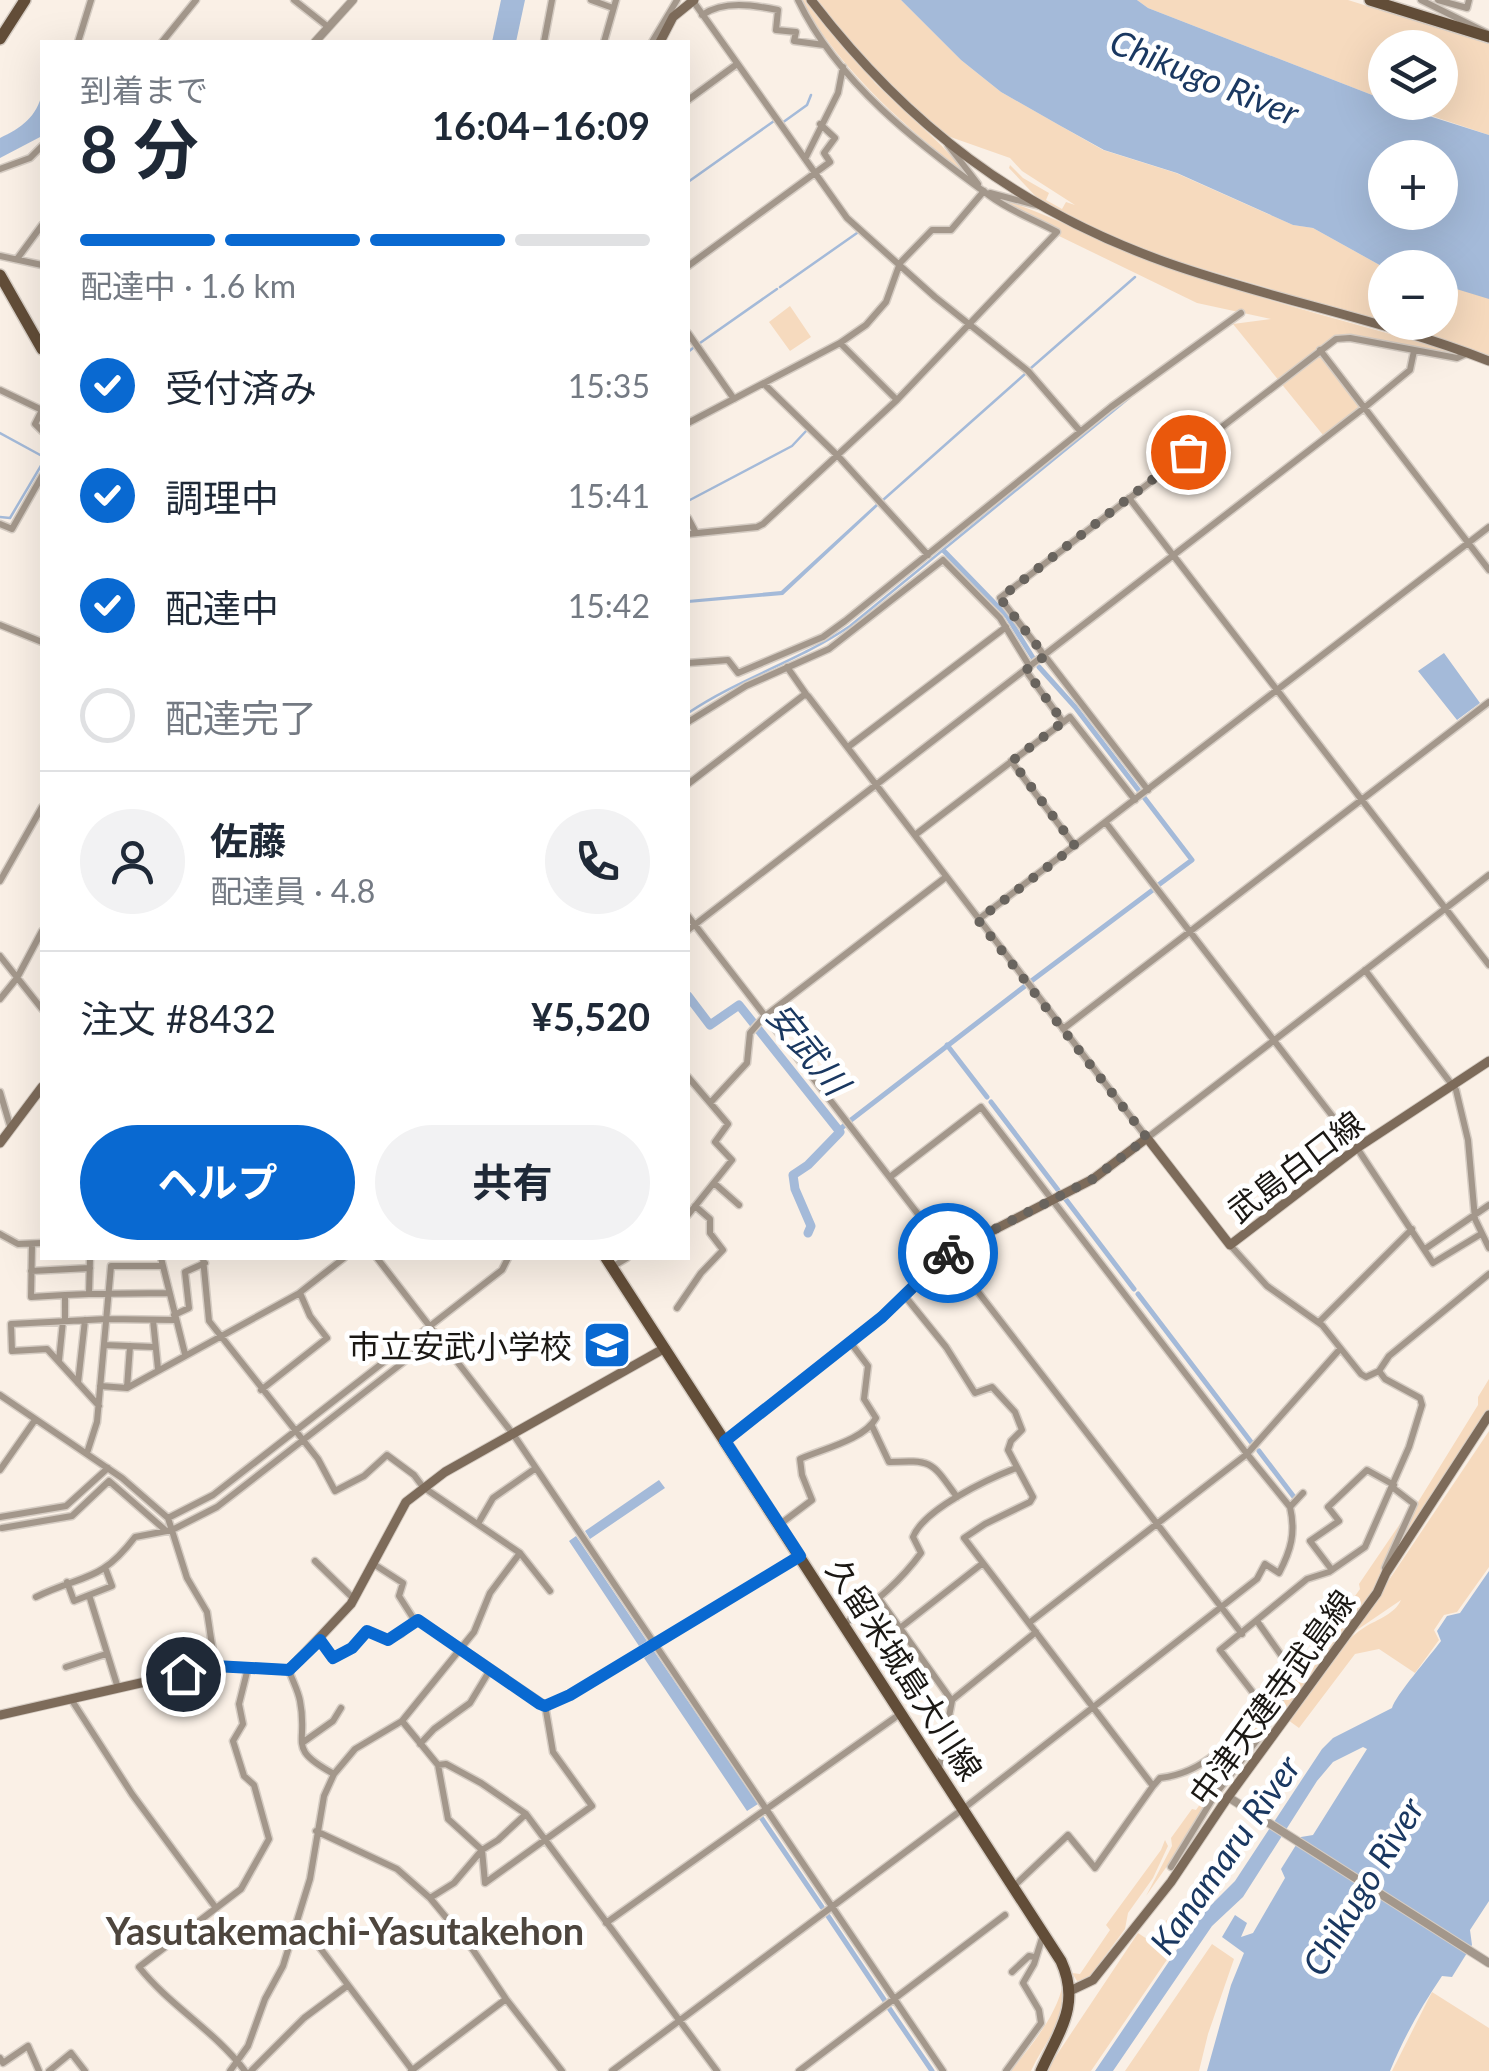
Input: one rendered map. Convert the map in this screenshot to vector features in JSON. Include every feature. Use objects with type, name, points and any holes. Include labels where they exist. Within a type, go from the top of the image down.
[{"type":"main road","points":[[0,39],[24,0]]},
{"type":"main road","points":[[657,40],[673,17],[693,0]]},
{"type":"main road","points":[[811,0],[878,80],[948,145],[1040,206],[1169,263],[1489,361]]},
{"type":"main road","points":[[1370,0],[1489,36]]},
{"type":"main road","points":[[1,284],[40,346]]},
{"type":"main road","name":"武島白口線","points":[[1147,1138],[1230,1245],[1357,1148],[1489,1061]]},
{"type":"main road","points":[[0,1143],[40,1090]]},
{"type":"main road","points":[[725,1441],[850,1342],[949,1252],[1093,1179],[1147,1138]]},
{"type":"main road","name":"久留米城島大川線","points":[[609,1262],[1044,1934],[1061,1961],[1072,1990]]},
{"type":"main road","points":[[0,1715],[215,1666],[289,1670],[354,1599],[406,1502],[423,1486],[665,1348]]},
{"type":"main road","name":"中津天建寺武島線","points":[[1072,1990],[1093,1980],[1170,1882],[1366,1608],[1489,1415]]},
{"type":"main road","points":[[1041,2071],[1069,2011],[1072,1990]]},
{"type":"street","points":[[79,40],[91,0]]},
{"type":"street","points":[[164,40],[196,0]]},
{"type":"street","points":[[294,0],[328,26]]},
{"type":"street","points":[[317,40],[353,0]]},
{"type":"street","points":[[544,40],[552,0]]},
{"type":"street","points":[[592,0],[614,4],[605,40]]},
{"type":"street","points":[[657,40],[677,0]]},
{"type":"street","points":[[693,0],[848,218],[935,297],[1028,371],[1080,431]]},
{"type":"street","points":[[692,534],[758,527],[896,400],[1057,232],[983,190],[895,120],[825,45],[798,0]]},
{"type":"street","points":[[1421,0],[1489,36]]},
{"type":"street","points":[[1438,0],[1467,8],[1469,0]]},
{"type":"street","points":[[702,14],[712,7],[732,4],[778,10],[776,30],[796,32],[794,41],[825,45]]},
{"type":"street","points":[[690,99],[737,64]]},
{"type":"street","points":[[805,158],[838,93],[844,67]]},
{"type":"street","points":[[690,265],[830,162],[824,153],[835,138],[820,124]]},
{"type":"street","points":[[948,145],[983,190],[1040,206]]},
{"type":"street","points":[[0,169],[30,158],[40,148]]},
{"type":"street","points":[[690,423],[840,343],[882,308],[900,263],[932,230],[951,230],[983,190]]},
{"type":"street","points":[[17,259],[40,229]]},
{"type":"street","points":[[0,256],[40,265]]},
{"type":"street","points":[[690,664],[728,660],[738,673],[790,653],[834,629],[1080,431],[1242,313]]},
{"type":"street","points":[[690,337],[734,399]]},
{"type":"street","points":[[1148,790],[1000,598],[1336,339],[1350,338],[1457,358],[1468,353]]},
{"type":"street","points":[[840,343],[896,400]]},
{"type":"street","points":[[1320,350],[1489,570]]},
{"type":"street","points":[[1242,1634],[949,1252],[691,928],[1364,408],[1410,370],[1414,350]]},
{"type":"street","points":[[764,384],[838,456],[928,554]]},
{"type":"street","points":[[0,390],[40,408]]},
{"type":"street","points":[[0,524],[12,529],[40,480]]},
{"type":"street","points":[[1129,498],[1489,964]]},
{"type":"street","points":[[978,920],[1489,527]]},
{"type":"street","points":[[690,721],[746,686],[829,649],[943,560],[1006,626],[1028,669],[1063,722]]},
{"type":"street","points":[[0,624],[40,641]]},
{"type":"street","points":[[848,746],[1006,626]]},
{"type":"street","points":[[787,668],[1147,1138],[1489,875]]},
{"type":"street","points":[[690,782],[806,694]]},
{"type":"street","points":[[1062,1029],[1489,702]]},
{"type":"street","points":[[915,835],[1070,716],[1135,800]]},
{"type":"street","points":[[1012,761],[1075,846]]},
{"type":"street","points":[[0,881],[40,811]]},
{"type":"street","points":[[1106,823],[1357,1148],[1433,1263],[1481,1234]]},
{"type":"street","points":[[711,1102],[747,1063],[750,1033],[763,1019],[946,878]]},
{"type":"street","points":[[0,1000],[40,935]]},
{"type":"street","points":[[0,956],[40,1006]]},
{"type":"street","points":[[1365,970],[1453,1086],[1468,1140],[1474,1214],[1489,1244]]},
{"type":"street","points":[[690,1079],[728,1124],[716,1142],[732,1160],[690,1212]]},
{"type":"street","points":[[0,1092],[11,1129]]},
{"type":"street","points":[[612,2071],[1095,1708],[1257,1579],[1264,1564],[1279,1572],[1291,1551],[1294,1523],[1290,1508],[981,1107],[890,1177]]},
{"type":"street","points":[[714,1183],[738,1205]]},
{"type":"street","points":[[1425,1248],[1489,1205]]},
{"type":"street","points":[[677,1308],[723,1250],[710,1234],[710,1219],[695,1206]]},
{"type":"street","points":[[1318,1322],[1412,1229]]},
{"type":"street","points":[[0,1234],[18,1244],[40,1243]]},
{"type":"street","points":[[32,1244],[31,1296],[169,1294]]},
{"type":"street","points":[[1230,1245],[1268,1286],[1318,1322],[1364,1376],[1378,1372],[1389,1356],[1489,1274]]},
{"type":"street","points":[[89,1294],[90,1260]]},
{"type":"street","points":[[98,1406],[46,1349],[12,1351],[11,1324],[175,1318],[189,1308],[185,1272],[204,1260],[210,1322],[318,1460],[335,1492],[364,1476],[387,1455],[423,1486],[520,1553],[550,1591]]},
{"type":"street","points":[[100,1386],[127,1388],[300,1292],[341,1260]]},
{"type":"street","points":[[379,1260],[514,1434],[943,2071]]},
{"type":"street","points":[[168,1518],[214,1495],[430,1328],[502,1270],[507,1260]]},
{"type":"street","points":[[86,1452],[93,1438],[98,1406],[111,1262],[162,1262],[185,1354]]},
{"type":"street","points":[[31,1270],[90,1268]]},
{"type":"street","points":[[261,1390],[326,1338],[310,1316],[300,1292]]},
{"type":"street","points":[[58,1362],[65,1295]]},
{"type":"street","points":[[904,1295],[946,1347],[974,1393],[992,1387],[1015,1412],[1022,1430],[1008,1450],[1033,1497],[964,1538],[1153,1786]]},
{"type":"street","points":[[78,1383],[85,1320]]},
{"type":"street","points":[[153,1320],[158,1368]]},
{"type":"street","points":[[36,1597],[106,1570],[136,1537],[169,1530],[217,1507],[437,1336]]},
{"type":"street","points":[[779,1525],[812,1500],[800,1459],[872,1426],[876,1418],[864,1399],[868,1366],[850,1342]]},
{"type":"street","points":[[104,1345],[154,1347]]},
{"type":"street","points":[[127,1388],[130,1346]]},
{"type":"street","points":[[1028,1623],[1247,1454],[1340,1349]]},
{"type":"street","points":[[1012,1887],[1068,1835],[1095,1868],[1160,1778],[1184,1775],[1234,1740],[1261,1702],[1220,1650],[1307,1578],[1332,1570],[1366,1546],[1410,1447],[1422,1401],[1378,1372]]},
{"type":"street","points":[[0,1395],[108,1468],[168,1518],[187,1578],[207,1612],[215,1666]]},
{"type":"street","points":[[0,1470],[35,1420]]},
{"type":"street","points":[[872,1426],[889,1462],[922,1460],[930,1464],[956,1497]]},
{"type":"street","points":[[1,1521],[66,1506],[108,1468]]},
{"type":"street","points":[[479,1522],[493,1498],[536,1468]]},
{"type":"street","points":[[844,1624],[880,1600],[921,1553],[913,1536],[920,1522],[956,1497],[1016,1468]]},
{"type":"street","points":[[1332,1570],[1310,1541],[1339,1521],[1328,1507],[1366,1470],[1414,1504],[1386,1565],[1386,1573]]},
{"type":"street","points":[[1,1521],[72,1516],[109,1481],[169,1530]]},
{"type":"street","points":[[1290,1508],[1303,1494]]},
{"type":"street","points":[[230,2071],[248,2046],[294,1930],[310,1879],[324,1796],[334,1774],[355,1749],[402,1721],[474,1632],[490,1593],[520,1553]]},
{"type":"street","points":[[545,1706],[655,1645],[800,1556]]},
{"type":"street","points":[[315,1562],[354,1599]]},
{"type":"street","points":[[371,1562],[403,1583],[399,1596],[415,1621]]},
{"type":"street","points":[[900,1628],[983,1563]]},
{"type":"street","points":[[67,1582],[73,1600],[112,1586],[106,1570]]},
{"type":"street","points":[[88,1579],[118,1688]]},
{"type":"street","points":[[880,1600],[952,1700]]},
{"type":"street","points":[[1171,1867],[1214,1795],[1264,1732],[1293,1672],[1257,1620]]},
{"type":"street","points":[[320,1640],[333,1658],[352,1648],[367,1631],[388,1640],[421,1621],[545,1706],[553,1752],[592,1806],[487,1884],[482,1850],[448,1819],[438,1765],[402,1721]]},
{"type":"street","points":[[938,1768],[952,1700],[1036,1632]]},
{"type":"street","points":[[66,1667],[106,1654]]},
{"type":"street","points":[[248,1667],[240,1704],[243,1724],[233,1742],[244,1776],[254,1785],[268,1839],[241,1889],[140,1967],[156,1989],[248,2071],[304,2018],[347,1986]]},
{"type":"street","points":[[289,1670],[300,1702],[301,1744],[309,1760],[334,1774]]},
{"type":"street","points":[[420,1744],[470,1703],[490,1670]]},
{"type":"street","points":[[70,1698],[132,1794],[216,1908]]},
{"type":"street","points":[[301,1744],[333,1721],[342,1708]]},
{"type":"street","points":[[606,1923],[901,1713]]},
{"type":"street","points":[[438,1765],[446,1764],[481,1783],[526,1814],[717,2071]]},
{"type":"street","points":[[1230,1798],[1489,1962]]},
{"type":"street","points":[[430,1898],[454,1883],[482,1850],[526,1814]]},
{"type":"street","points":[[316,1831],[397,1870],[430,1898],[562,2071]]},
{"type":"street","points":[[799,2071],[1005,1915]]},
{"type":"street","points":[[294,1930],[314,1940],[412,2071],[506,1999]]},
{"type":"street","points":[[1006,2071],[1041,2023],[1039,2010],[1023,1983],[1044,1934]]},
{"type":"street","points":[[1012,1972],[1029,1956],[1034,1957]]},
{"type":"street","points":[[0,2058],[3,2063],[28,2046],[39,2071]]},
{"type":"street","points":[[49,2071],[71,2053],[85,2071]]},
{"type":"shaded area","points":[[800,0],[806,0],[875,83],[974,181],[857,77]]},
{"type":"shaded area","points":[[815,0],[901,0],[961,60],[1001,92],[1103,150],[1176,173],[1293,225],[1313,228],[1368,259],[1368,318],[1170,259],[1085,226],[1043,204],[1010,165],[1049,193],[1046,200],[1062,209],[1066,202],[1075,205],[1022,171],[1010,158],[939,133],[881,79]]},
{"type":"shaded area","points":[[1137,0],[1348,0],[1444,30],[1368,30],[1368,93],[1148,8]]},
{"type":"shaded area","points":[[1458,34],[1489,44],[1489,135],[1444,120],[1458,120]]},
{"type":"shaded area","points":[[993,196],[1199,278],[1368,328],[1368,340],[1351,336],[1319,349],[1360,407],[1323,435],[1233,324],[1271,319],[1197,303]]},
{"type":"shaded area","points":[[1458,280],[1489,289],[1489,358],[1442,340],[1458,340]]},
{"type":"shaded area","points":[[790,306],[811,337],[790,351],[769,322]]},
{"type":"shaded area","points":[[1370,340],[1410,340],[1456,353],[1453,357]]},
{"type":"shaded area","points":[[1489,1379],[1489,1409],[1464,1453],[1395,1553],[1418,1502],[1478,1405],[1478,1397]]},
{"type":"shaded area","points":[[1489,1431],[1489,1567],[1457,1612],[1444,1615],[1434,1630],[1439,1640],[1415,1673],[1379,1649],[1355,1654],[1299,1728],[1288,1720],[1333,1657],[1353,1636],[1398,1605],[1401,1600],[1354,1632]]},
{"type":"shaded area","points":[[1408,1512],[1373,1593],[1346,1632],[1350,1603],[1360,1589],[1359,1584]]},
{"type":"shaded area","points":[[1344,1608],[1342,1638],[1310,1682],[1270,1725],[1296,1667]]},
{"type":"shaded area","points":[[1285,1683],[1264,1728],[1146,1896],[1172,1846],[1171,1838],[1192,1809],[1196,1810]]},
{"type":"shaded area","points":[[1165,1840],[1168,1846],[1153,1878],[1128,1913],[1125,1929],[1088,1979],[1077,1981],[1072,1973],[1080,1974],[1110,1930],[1106,1925]]},
{"type":"shaded area","points":[[1174,1911],[1192,1923],[1091,2071],[1046,2071],[1138,1933],[1150,1941]]},
{"type":"shaded area","points":[[1212,1944],[1234,1959],[1199,2071],[1125,2071]]},
{"type":"shaded area","points":[[1063,1983],[1059,2018],[1031,2071],[1011,2071],[1049,2018]]},
{"type":"shaded area","points":[[1432,1992],[1489,2028],[1489,2071],[1392,2071]]},
{"type":"water","points":[[501,0],[525,0],[516,40],[492,40]]},
{"type":"water","name":"Chikugo River","points":[[901,0],[1137,0],[1148,8],[1368,93],[1368,120],[1442,120],[1489,135],[1489,299],[1458,290],[1458,250],[1368,250],[1368,259],[1313,228],[1293,225],[1177,173],[1104,150],[1001,92],[961,60]]},
{"type":"water","points":[[40,98],[40,137],[0,158],[0,138],[27,121]]},
{"type":"water","points":[[879,505],[783,595],[690,603],[781,591]]},
{"type":"water","points":[[1444,653],[1480,703],[1457,720],[1418,671]]},
{"type":"water","points":[[659,1480],[665,1488],[590,1539],[585,1531]]},
{"type":"water","points":[[576,1536],[647,1641],[639,1646],[569,1541]]},
{"type":"water","name":"Chikugo River","points":[[1489,1571],[1489,1901],[1470,1930],[1472,1945],[1452,1977],[1442,1976],[1434,1988],[1390,2071],[1207,2071],[1244,1953],[1222,1937],[1235,1915],[1247,1923],[1241,1937],[1253,1933],[1285,1878],[1281,1869],[1301,1837],[1313,1835],[1367,1749],[1363,1747],[1333,1762],[1317,1781],[1243,1897],[1212,1926],[1113,2071],[1095,2071],[1199,1917],[1235,1881],[1322,1749],[1333,1738],[1392,1708],[1441,1641],[1437,1631],[1447,1616],[1460,1613]]},
{"type":"water","points":[[654,1651],[758,1804],[747,1811],[644,1658]]},
{"type":"waterway","points":[[782,123],[807,105],[811,95]]},
{"type":"waterway","points":[[690,181],[774,121]]},
{"type":"waterway","points":[[780,287],[857,233]]},
{"type":"waterway","points":[[1031,368],[1135,277]]},
{"type":"waterway","points":[[700,343],[777,289]]},
{"type":"waterway","points":[[883,500],[1025,374]]},
{"type":"waterway","points":[[690,712],[850,626],[1129,398]]},
{"type":"waterway","points":[[690,500],[792,446],[807,430]]},
{"type":"waterway","points":[[0,433],[40,455]]},
{"type":"waterway","points":[[0,517],[10,518],[40,467]]},
{"type":"waterway","points":[[944,551],[1007,616],[1035,661]]},
{"type":"waterway","points":[[1039,667],[1140,792]]},
{"type":"waterway","points":[[1143,796],[1192,860],[1157,886]]},
{"type":"waterway","points":[[1030,982],[1154,889]]},
{"type":"waterway","points":[[851,1120],[1025,986]]},
{"type":"waterway","name":"安武川","points":[[690,999],[710,1025],[739,1005],[840,1132],[793,1175],[811,1226],[808,1233]]},
{"type":"waterway","points":[[947,1045],[987,1097]]},
{"type":"waterway","points":[[991,1102],[1058,1190]]},
{"type":"waterway","points":[[839,1130],[845,1125]]},
{"type":"waterway","points":[[1064,1197],[1134,1289]]},
{"type":"waterway","points":[[1138,1294],[1251,1442]]},
{"type":"waterway","points":[[1259,1451],[1294,1497]]},
{"type":"waterway","points":[[760,1816],[822,1907]]},
{"type":"waterway","points":[[828,1916],[885,2001]]},
{"type":"waterway","points":[[889,2008],[932,2071]]},
{"type":"way so far","points":[[948,1253],[1093,1179],[1147,1138],[978,920],[1075,846],[1012,761],[1063,722],[1026,670],[1045,656],[1000,598],[1188,452]]},
{"type":"place","name":"市立安武小学校","points":[[607,1345]]},
{"type":"district","name":"Yasutakemachi-Yasutakehon","points":[[345,1930]]},
{"type":"route","points":[[183,1674],[215,1666],[289,1670],[320,1640],[333,1658],[347,1652],[367,1631],[388,1640],[418,1620],[540,1704],[545,1706],[570,1695],[800,1556],[725,1441],[882,1317],[948,1253]]},
{"type":"water label","name":"Kanamaru River","points":[[1224,1854]]}]
